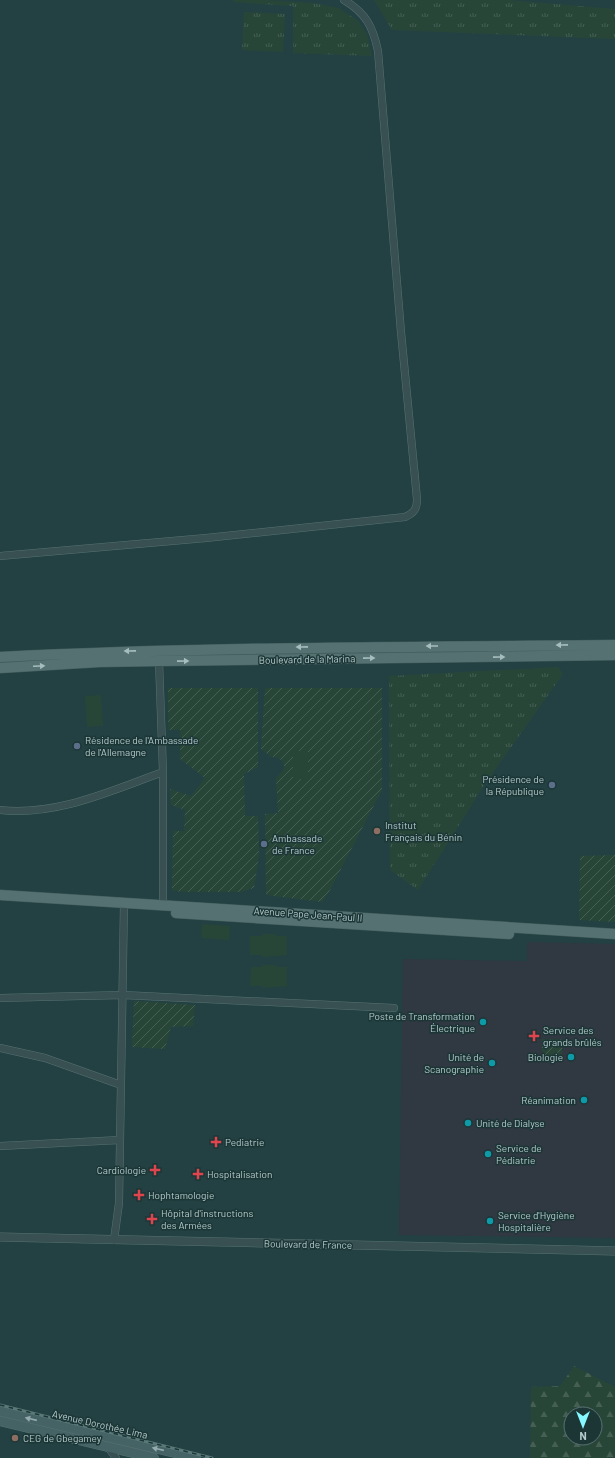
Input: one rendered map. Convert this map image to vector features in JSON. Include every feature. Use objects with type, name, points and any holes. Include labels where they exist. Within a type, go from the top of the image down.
[{"type":"main road","name":"Boulevard de la Marina","points":[[0,668],[99,662],[585,650],[615,645]]},
{"type":"main road","points":[[613,655],[615,645]]},
{"type":"main road","name":"Boulevard de la Marina","points":[[0,657],[99,652],[244,648],[585,650],[613,655]]},
{"type":"main road","name":"Avenue Pape Jean-Paul II","points":[[0,895],[124,906],[163,905],[615,940]]},
{"type":"main road","name":"Avenue Pape Jean-Paul II","points":[[0,901],[124,906],[452,927],[615,934]]},
{"type":"main road","name":"Avenue Dorothée Lima","points":[[0,1411],[196,1458]]},
{"type":"main road","name":"Avenue Dorothée Lima","points":[[0,1421],[154,1458]]},
{"type":"street","points":[[0,556],[206,538],[406,517],[414,511],[417,506],[417,499],[400,332],[378,51],[373,30],[368,20],[344,0]]},
{"type":"street","points":[[159,661],[163,772],[163,905]]},
{"type":"street","points":[[0,810],[25,811],[56,808],[89,799],[163,772]]},
{"type":"street","points":[[114,1240],[119,1203],[124,906]]},
{"type":"street","points":[[0,998],[122,995],[394,1008]]},
{"type":"street","points":[[0,1048],[45,1058],[121,1085]]},
{"type":"street","points":[[0,1146],[120,1140]]},
{"type":"street","name":"Boulevard de France","points":[[0,1237],[615,1251]]},
{"type":"street","points":[[108,1447],[116,1458]]},
{"type":"shaded area","points":[[527,942],[615,944],[615,1238],[399,1235],[403,959],[527,961]]},
{"type":"green space","points":[[233,0],[313,3],[339,8],[358,21],[367,34],[372,56],[293,53],[293,6],[233,2]]},
{"type":"green space","points":[[374,0],[508,0],[615,9],[615,39],[392,30]]},
{"type":"green space","points":[[244,12],[285,14],[283,52],[242,50]]},
{"type":"green space","points":[[558,667],[563,674],[485,784],[418,890],[390,870],[389,676]]},
{"type":"green space","points":[[168,688],[258,688],[258,767],[244,774],[245,816],[258,816],[259,856],[254,888],[241,892],[181,892],[172,890],[173,831],[184,831],[185,810],[171,805],[170,789],[191,796],[205,778],[180,759],[180,730],[168,730]]},
{"type":"green space","points":[[265,688],[382,688],[382,790],[329,892],[322,902],[266,895],[265,814],[278,813],[276,778],[283,771],[284,765],[281,760],[271,757],[261,749]]},
{"type":"green space","points":[[101,695],[103,726],[87,727],[85,696]]},
{"type":"green space","points":[[293,751],[308,751],[308,779],[293,779]]},
{"type":"green space","points":[[615,855],[615,922],[579,920],[580,856]]},
{"type":"green space","points":[[202,924],[230,926],[229,940],[201,938]]},
{"type":"green space","points":[[262,934],[287,936],[287,955],[262,957],[262,955],[250,955],[250,936],[262,936]]},
{"type":"green space","points":[[263,965],[287,967],[287,986],[262,988],[262,986],[250,986],[251,967],[262,967]]},
{"type":"green space","points":[[134,1001],[195,1005],[193,1026],[171,1027],[165,1049],[132,1047]]},
{"type":"green space","points":[[542,1039],[562,1039],[562,1059],[542,1059]]},
{"type":"green space","points":[[574,1366],[615,1387],[615,1458],[530,1458],[531,1387],[560,1386]]},
{"type":"railway","points":[[0,1405],[212,1458]]},
{"type":"place","name":"Résidence de l'Ambassade de l'Allemagne","points":[[77,746]]},
{"type":"place","name":"Présidence de la République","points":[[552,785]]},
{"type":"place","name":"Institut Français du Bénin","points":[[377,831]]},
{"type":"place","name":"Ambassade de France","points":[[264,844]]},
{"type":"place","name":"Poste de Transformation Électrique","points":[[483,1022]]},
{"type":"place","name":"Service des grands brûlés","points":[[534,1036]]},
{"type":"place","name":"Biologie","points":[[571,1057]]},
{"type":"place","name":"Unité de Scanographie","points":[[492,1063]]},
{"type":"place","name":"Réanimation","points":[[584,1100]]},
{"type":"place","name":"Unité de Dialyse","points":[[468,1123]]},
{"type":"place","name":"Pediatrie","points":[[216,1142]]},
{"type":"place","name":"Service de Pédiatrie","points":[[488,1154]]},
{"type":"place","name":"Cardiologie","points":[[155,1170]]},
{"type":"place","name":"Hospitalisation","points":[[198,1174]]},
{"type":"place","name":"Hophtamologie","points":[[139,1195]]},
{"type":"place","name":"Hôpital d'instructions des Armées","points":[[152,1219]]},
{"type":"place","name":"Service d'Hygiène Hospitalière","points":[[490,1221]]},
{"type":"place","name":"CEG de Gbegamey","points":[[15,1438]]}]
